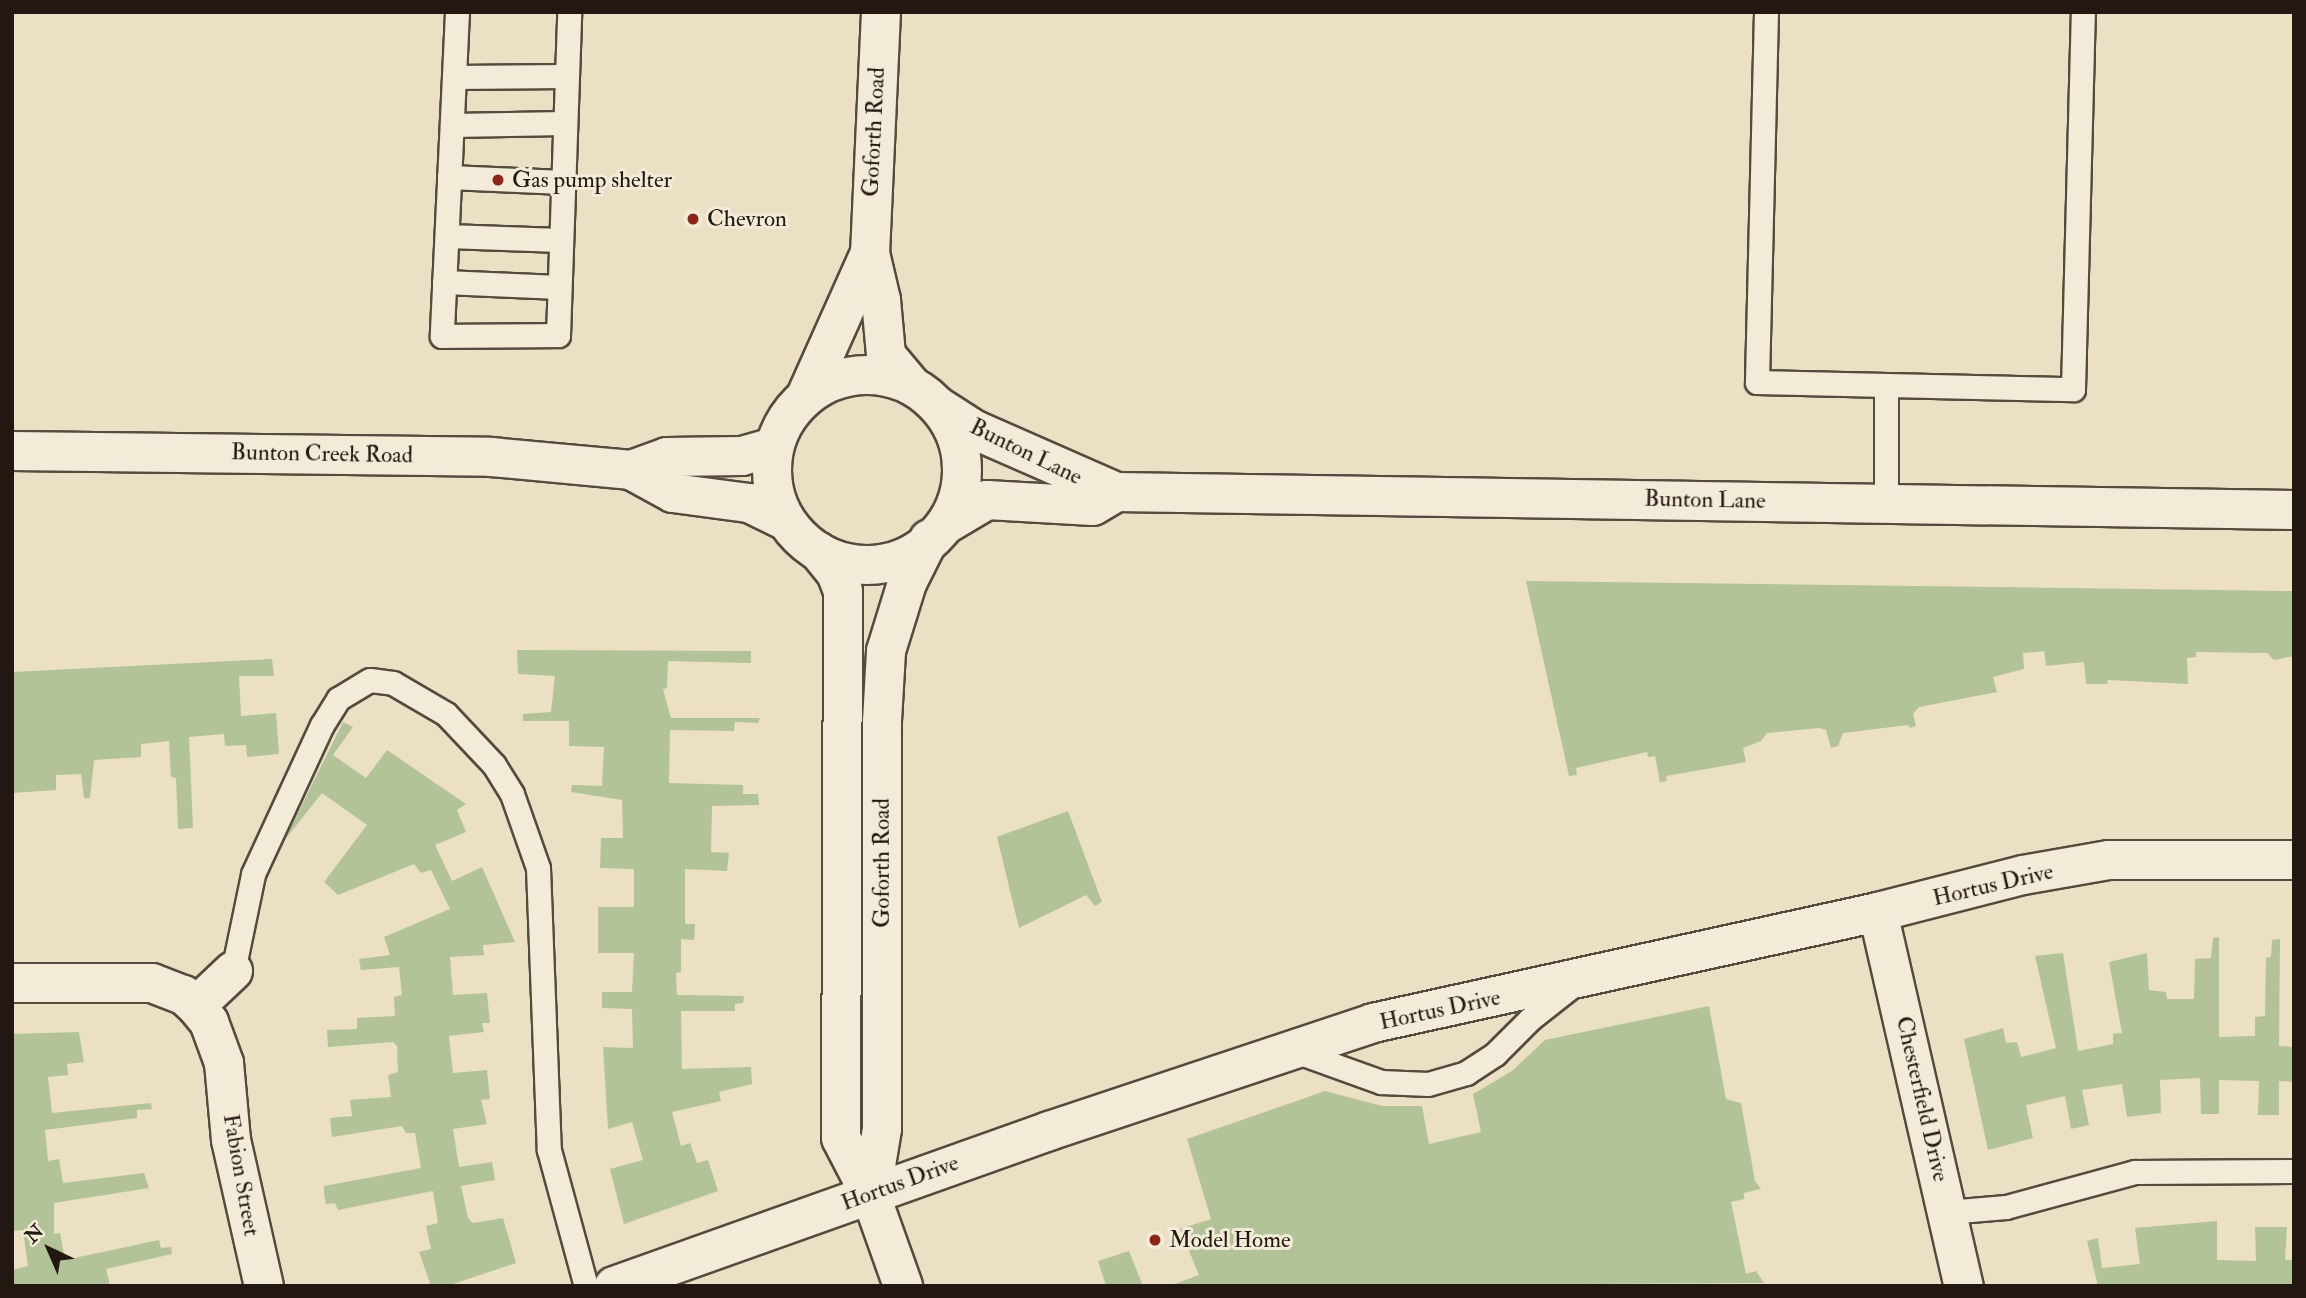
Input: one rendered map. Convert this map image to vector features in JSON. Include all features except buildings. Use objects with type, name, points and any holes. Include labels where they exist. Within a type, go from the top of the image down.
[{"type":"street","name":"Goforth Road","points":[[881,12],[870,253],[881,300],[886,355],[925,396]]},
{"type":"street","name":"Goforth Road","points":[[806,396],[870,253]]},
{"type":"street","points":[[863,375],[889,376],[925,396],[961,448],[963,475],[937,532],[906,558],[880,566],[847,563],[819,552],[782,519],[771,490],[775,447],[786,419],[806,396],[833,381],[863,375]]},
{"type":"street","name":"Bunton Lane","points":[[925,396],[975,430],[1116,492],[2294,510]]},
{"type":"street","name":"Bunton Creek Road","points":[[631,470],[667,457],[742,456],[775,447]]},
{"type":"street","name":"Bunton Creek Road","points":[[12,451],[491,457],[631,470],[673,493],[739,501],[782,519]]},
{"type":"street","name":"Bunton Lane","points":[[937,532],[987,500],[1093,506],[1116,492]]},
{"type":"street","name":"Goforth Road","points":[[871,1196],[882,1129],[882,720],[886,651],[906,583],[937,532]]},
{"type":"street","name":"Goforth Road","points":[[819,552],[836,573],[843,591],[841,1138],[871,1196],[903,1286]]},
{"type":"street","name":"Hortus Drive","points":[[614,1286],[1373,1023],[1878,912],[2023,875],[2109,860],[2294,860]]},
{"type":"street","name":"Chesterfield Drive","points":[[1878,912],[1964,1286]]},
{"type":"street","points":[[12,983],[152,983],[184,995],[196,1006],[233,971]]},
{"type":"street","name":"Fabion Street","points":[[196,1006],[209,1022],[224,1063],[231,1140],[264,1286]]},
{"type":"lane","points":[[457,12],[442,335],[558,335],[569,12]]},
{"type":"lane","points":[[1766,12],[1757,382],[2073,389],[2083,12]]},
{"type":"lane","points":[[454,77],[566,76]]},
{"type":"lane","points":[[452,125],[565,123]]},
{"type":"lane","points":[[449,177],[563,182]]},
{"type":"lane","points":[[447,236],[560,240]]},
{"type":"lane","points":[[444,282],[559,286]]},
{"type":"lane","points":[[1886,385],[1886,503]]},
{"type":"lane","points":[[233,971],[253,874],[321,725],[338,699],[370,680],[393,683],[446,714],[494,765],[512,794],[538,868],[549,1150],[586,1286]]},
{"type":"lane","points":[[1292,1050],[1381,1082],[1428,1084],[1466,1073],[1495,1055],[1530,1019],[1580,979]]},
{"type":"lane","points":[[1947,1212],[2006,1207],[2135,1172],[2294,1171]]},
{"type":"green space","points":[[1526,581],[2294,591],[2294,656],[2274,660],[2267,653],[2196,652],[2196,657],[2187,658],[2188,684],[2108,680],[2107,684],[2086,684],[2084,662],[2046,666],[2044,651],[2023,653],[2024,669],[1993,677],[1997,692],[1919,707],[1913,714],[1916,726],[1910,728],[1908,725],[1843,733],[1838,746],[1831,748],[1826,730],[1819,728],[1767,733],[1761,741],[1743,748],[1746,762],[1666,776],[1667,781],[1660,782],[1655,756],[1648,757],[1647,752],[1576,768],[1577,775],[1569,776]]},
{"type":"green space","points":[[517,650],[751,651],[751,663],[668,661],[667,688],[663,689],[671,718],[760,718],[758,723],[735,722],[734,731],[670,730],[669,783],[743,785],[743,794],[758,794],[759,805],[712,806],[711,852],[729,853],[727,871],[685,869],[685,924],[695,924],[694,940],[681,939],[681,972],[676,973],[677,995],[744,996],[743,1003],[735,1004],[735,1011],[681,1011],[682,1069],[751,1067],[752,1084],[719,1092],[721,1101],[672,1112],[681,1146],[690,1143],[697,1163],[708,1160],[718,1191],[624,1224],[610,1169],[643,1160],[632,1122],[608,1129],[603,1047],[633,1048],[632,1009],[602,1008],[602,992],[632,992],[634,953],[598,953],[598,907],[634,907],[634,869],[600,868],[601,838],[623,838],[622,800],[571,792],[572,785],[602,786],[604,747],[569,746],[569,721],[523,721],[523,714],[551,712],[555,676],[518,674]]},
{"type":"green space","points":[[272,659],[274,676],[239,676],[241,716],[276,713],[279,754],[247,757],[246,745],[225,746],[224,734],[189,737],[193,828],[178,829],[176,778],[171,777],[169,741],[141,744],[141,757],[94,760],[90,798],[84,798],[81,774],[56,775],[56,790],[12,793],[12,672]]},
{"type":"green space","points":[[343,722],[353,727],[333,755],[366,778],[387,750],[466,804],[457,810],[466,832],[435,845],[452,881],[482,867],[515,942],[483,945],[484,955],[450,957],[453,995],[487,993],[490,1023],[482,1023],[484,1032],[449,1036],[453,1073],[487,1070],[490,1099],[481,1100],[487,1124],[453,1129],[459,1167],[492,1162],[495,1180],[461,1186],[468,1218],[473,1223],[503,1218],[516,1263],[447,1286],[431,1286],[419,1252],[431,1249],[426,1226],[438,1223],[433,1191],[338,1210],[335,1203],[326,1204],[324,1194],[324,1186],[421,1168],[415,1133],[406,1133],[402,1126],[332,1137],[330,1118],[352,1116],[350,1100],[391,1097],[388,1075],[398,1072],[397,1046],[393,1042],[328,1047],[327,1030],[357,1029],[357,1018],[395,1016],[394,997],[402,995],[399,967],[361,970],[359,959],[390,955],[384,937],[450,909],[431,870],[421,873],[414,864],[338,895],[324,882],[367,825],[322,793],[284,841]]},
{"type":"green space","points":[[1068,811],[1102,902],[1095,906],[1086,895],[1019,928],[997,837]]},
{"type":"green space","points":[[2219,937],[2219,1037],[2255,1036],[2255,1017],[2265,1016],[2266,958],[2271,957],[2272,940],[2280,939],[2279,1046],[2294,1047],[2294,1082],[2279,1081],[2279,1115],[2258,1115],[2259,1081],[2219,1080],[2219,1114],[2201,1114],[2200,1078],[2160,1080],[2161,1113],[2127,1117],[2122,1084],[2082,1090],[2089,1125],[2071,1129],[2065,1096],[2026,1105],[2033,1138],[1988,1150],[1964,1039],[2003,1028],[2006,1043],[2017,1042],[2021,1057],[2056,1048],[2035,956],[2063,953],[2078,1051],[2113,1044],[2113,1034],[2122,1033],[2109,962],[2147,953],[2149,990],[2166,992],[2167,999],[2194,999],[2195,959],[2211,958],[2213,938]]},
{"type":"green space","points":[[1709,1006],[1726,1099],[1741,1103],[1755,1181],[1761,1189],[1744,1193],[1744,1199],[1731,1202],[1746,1274],[1756,1271],[1764,1283],[1169,1286],[1199,1275],[1180,1229],[1211,1219],[1187,1139],[1325,1091],[1382,1106],[1422,1106],[1429,1144],[1481,1132],[1473,1094],[1512,1071],[1545,1040]]},
{"type":"green space","points":[[79,1032],[84,1062],[67,1064],[68,1075],[48,1077],[52,1113],[151,1103],[152,1109],[137,1110],[137,1118],[45,1130],[48,1161],[59,1159],[63,1183],[144,1173],[149,1188],[54,1203],[54,1234],[60,1233],[65,1260],[159,1240],[161,1248],[171,1247],[172,1254],[106,1269],[110,1286],[12,1286],[12,1270],[28,1266],[23,1230],[12,1231],[12,1034]]},
{"type":"green space","points":[[2217,1221],[2217,1260],[2256,1261],[2255,1227],[2287,1227],[2285,1260],[2294,1260],[2294,1286],[2098,1286],[2087,1241],[2098,1238],[2102,1268],[2140,1264],[2135,1228]]},
{"type":"green space","points":[[1129,1251],[1143,1286],[1106,1286],[1098,1261]]},
{"type":"place","name":"Gas pump shelter","points":[[498,180]]},
{"type":"place","name":"Chevron","points":[[693,219]]},
{"type":"place","name":"Model Home","points":[[1155,1240]]}]
